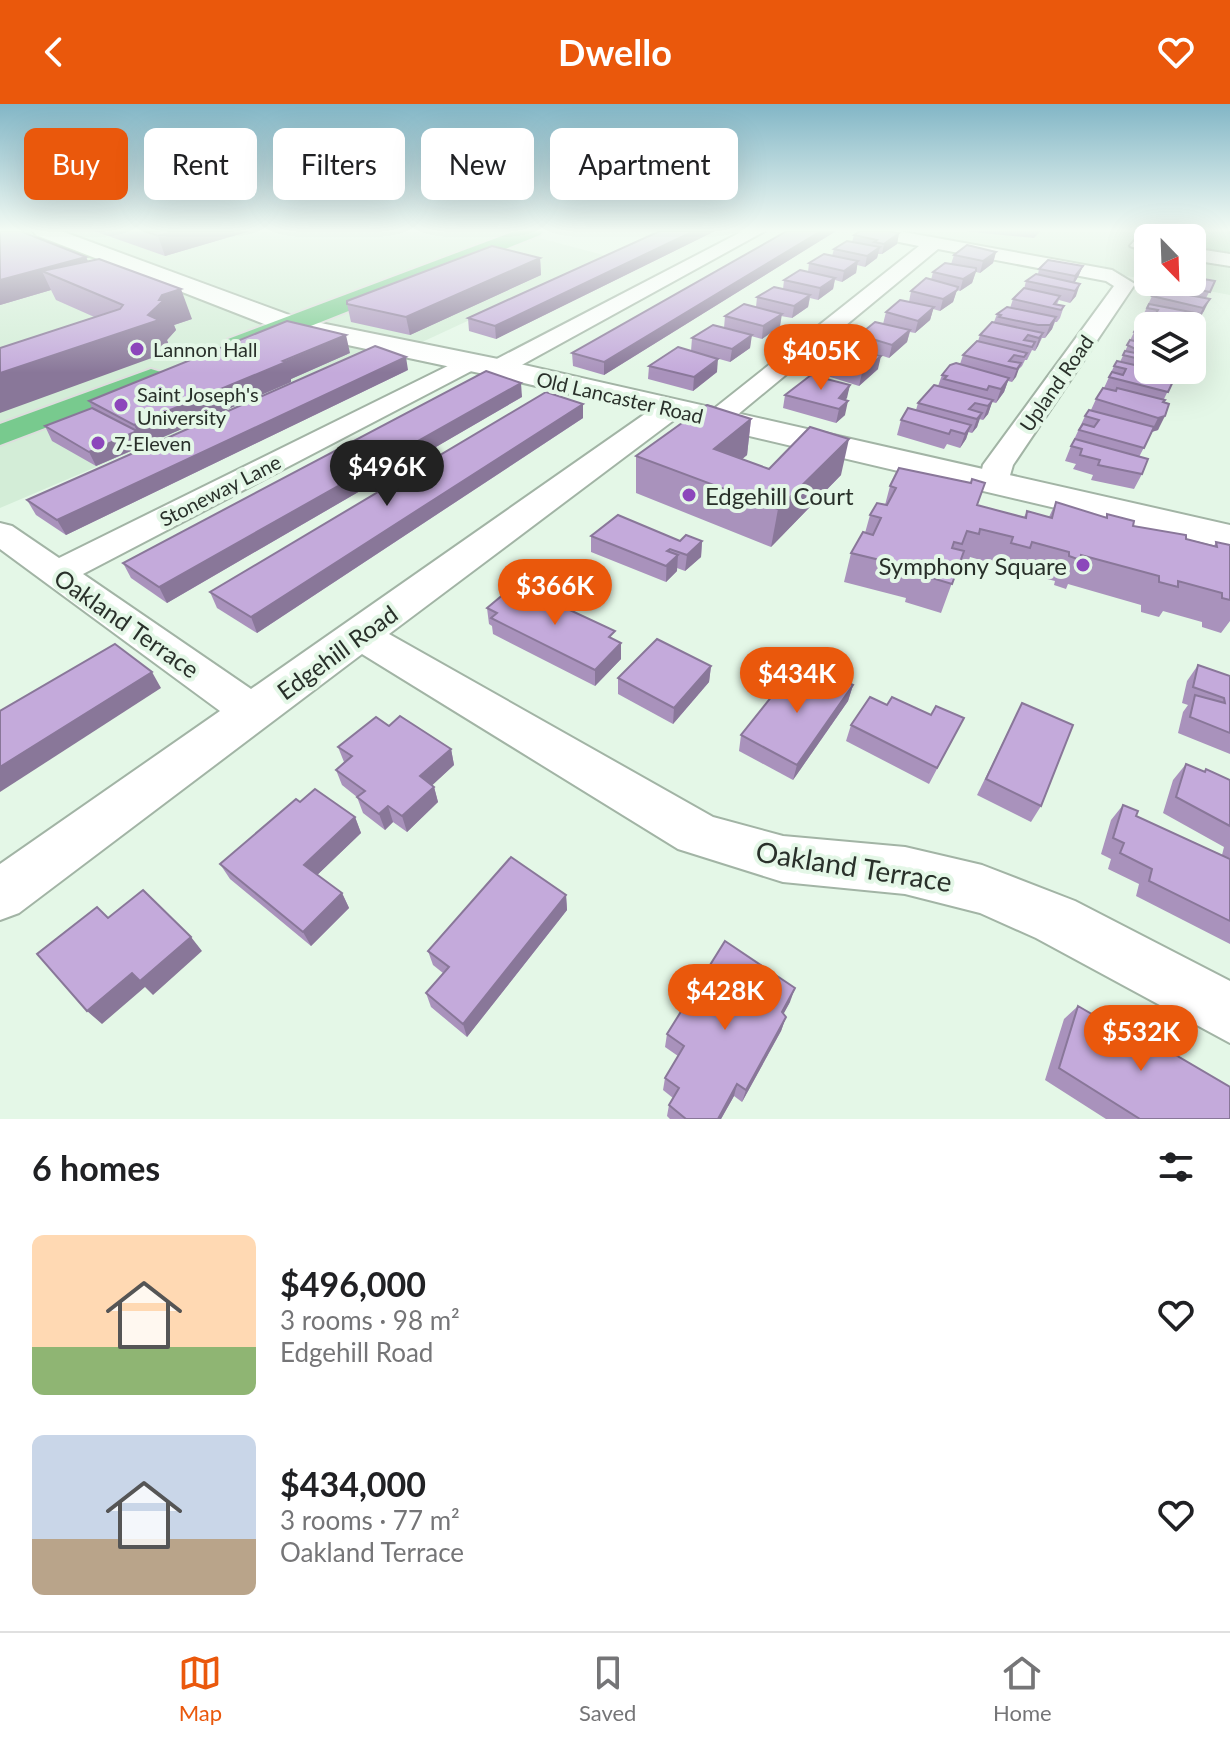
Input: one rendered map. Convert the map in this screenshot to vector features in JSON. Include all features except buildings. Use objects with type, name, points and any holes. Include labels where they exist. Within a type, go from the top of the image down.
[{"type":"highway","points":[[209,356],[411,278]]},
{"type":"highway","points":[[0,435],[181,366]]},
{"type":"main road","name":"Old Lancaster Road","points":[[168,278],[291,325],[484,365],[1230,537]]},
{"type":"street","name":"Stoneway Lane","points":[[55,574],[660,278]]},
{"type":"street","points":[[715,419],[890,278]]},
{"type":"street","name":"Upland Road","points":[[995,482],[998,465],[1124,286],[1124,280],[1119,278]]},
{"type":"street","name":"Edgehill Road","points":[[0,895],[672,408]]},
{"type":"street","name":"Oakland Terrace","points":[[0,533],[254,713]]},
{"type":"street","name":"Oakland Terrace","points":[[360,635],[696,833],[735,848],[785,859],[908,870],[970,884],[1050,918],[1230,1013]]},
{"type":"shaded area","name":"Saint Joseph's University","points":[[0,278],[559,278],[420,343],[398,338],[0,508]]},
{"type":"shaded area","points":[[1206,278],[1230,278],[1230,295],[1206,291]]},
{"type":"place","name":"Lannon Hall","points":[[137,349]]},
{"type":"place","name":"Saint Joseph's University","points":[[121,405]]},
{"type":"place","name":"7-Eleven","points":[[98,443]]},
{"type":"place","name":"Edgehill Court","points":[[689,495]]},
{"type":"place","name":"Symphony Square","points":[[1083,565]]}]
